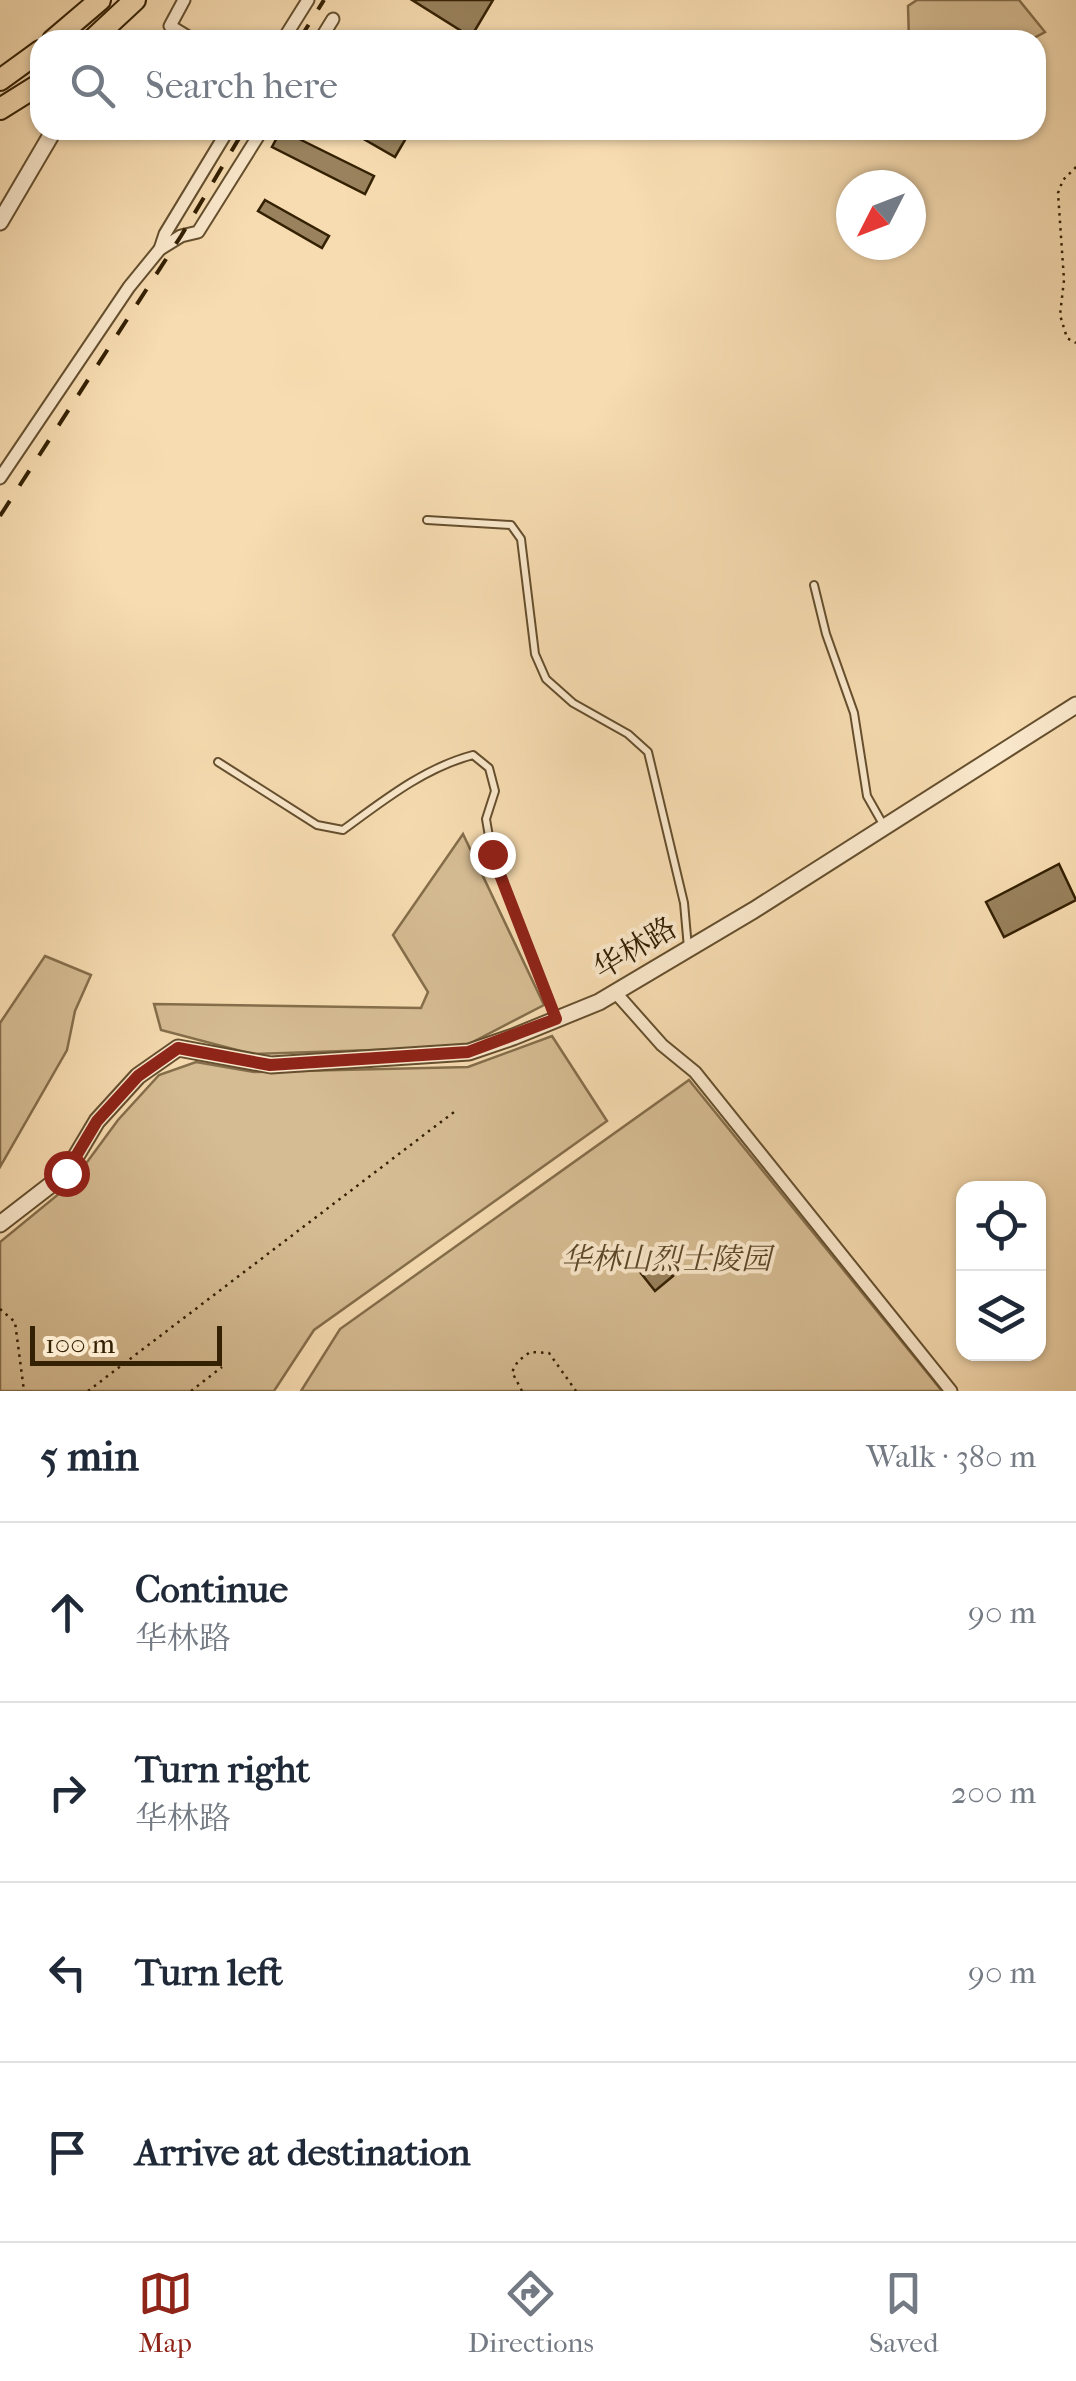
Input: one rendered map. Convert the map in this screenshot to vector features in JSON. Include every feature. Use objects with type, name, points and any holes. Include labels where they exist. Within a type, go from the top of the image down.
[{"type":"highway","points":[[66,30],[100,0]]},
{"type":"highway","points":[[102,30],[129,2]]},
{"type":"highway","points":[[0,80],[30,58]]},
{"type":"highway","points":[[0,108],[30,90]]},
{"type":"street","points":[[177,30],[170,26],[184,0]]},
{"type":"street","points":[[289,30],[308,0]]},
{"type":"street","points":[[326,30],[333,19]]},
{"type":"street","points":[[0,222],[48,140]]},
{"type":"street","points":[[160,249],[165,234],[222,140]]},
{"type":"street","points":[[0,478],[129,287],[160,249],[181,236],[198,232],[256,140]]},
{"type":"street","name":"华林路","points":[[0,1224],[66,1173],[97,1121],[138,1076],[178,1048],[270,1065],[468,1052],[556,1019],[616,992],[688,949],[1076,705]]},
{"type":"street","points":[[616,992],[662,1045],[694,1072],[951,1391]]},
{"type":"lane","points":[[427,520],[511,525],[521,539],[535,654],[546,680],[574,704],[628,734],[648,752],[684,903],[688,949]]},
{"type":"lane","points":[[814,585],[854,712],[867,796],[885,827]]},
{"type":"lane","points":[[218,762],[317,825],[344,830],[446,762],[474,755],[489,768],[494,791],[486,819],[492,854],[556,1019]]},
{"type":"path","points":[[1076,167],[1063,180],[1058,212],[1064,280],[1060,316],[1068,338],[1076,343]]},
{"type":"path","points":[[88,1391],[454,1112]]},
{"type":"path","points":[[0,1310],[15,1322],[24,1391]]},
{"type":"path","points":[[522,1391],[512,1372],[530,1352],[549,1353],[576,1391]]},
{"type":"path","points":[[191,1391],[222,1367]]},
{"type":"green space","points":[[917,0],[1019,0],[1043,30],[909,30],[908,6]]},
{"type":"green space","points":[[463,834],[544,1005],[463,1047],[252,1054],[161,1030],[154,1004],[421,1008],[428,992],[393,935]]},
{"type":"green space","points":[[45,956],[91,975],[75,1011],[67,1050],[0,1167],[0,1023]]},
{"type":"green space","points":[[552,1036],[607,1121],[314,1330],[274,1391],[0,1391],[0,1242],[71,1184],[118,1120],[159,1075],[196,1062],[254,1072],[468,1067]]},
{"type":"green space","name":"华林山烈士陵园","points":[[689,1080],[942,1391],[301,1391],[340,1329]]},
{"type":"building","points":[[412,0],[493,0],[475,30],[460,30]]},
{"type":"building","points":[[276,140],[301,140],[374,176],[365,194],[272,147]]},
{"type":"building","points":[[365,140],[405,140],[395,157]]},
{"type":"building","points":[[265,200],[329,236],[322,248],[258,211]]},
{"type":"building","points":[[1059,864],[1076,900],[1004,937],[986,902]]},
{"type":"building","points":[[659,1258],[673,1276],[655,1291],[640,1272]]},
{"type":"railway","points":[[305,30],[324,0]]},
{"type":"railway","points":[[0,516],[181,236],[238,140]]},
{"type":"route","points":[[66,1173],[97,1121],[138,1076],[178,1048],[270,1065],[468,1052],[556,1019],[492,854]]}]
